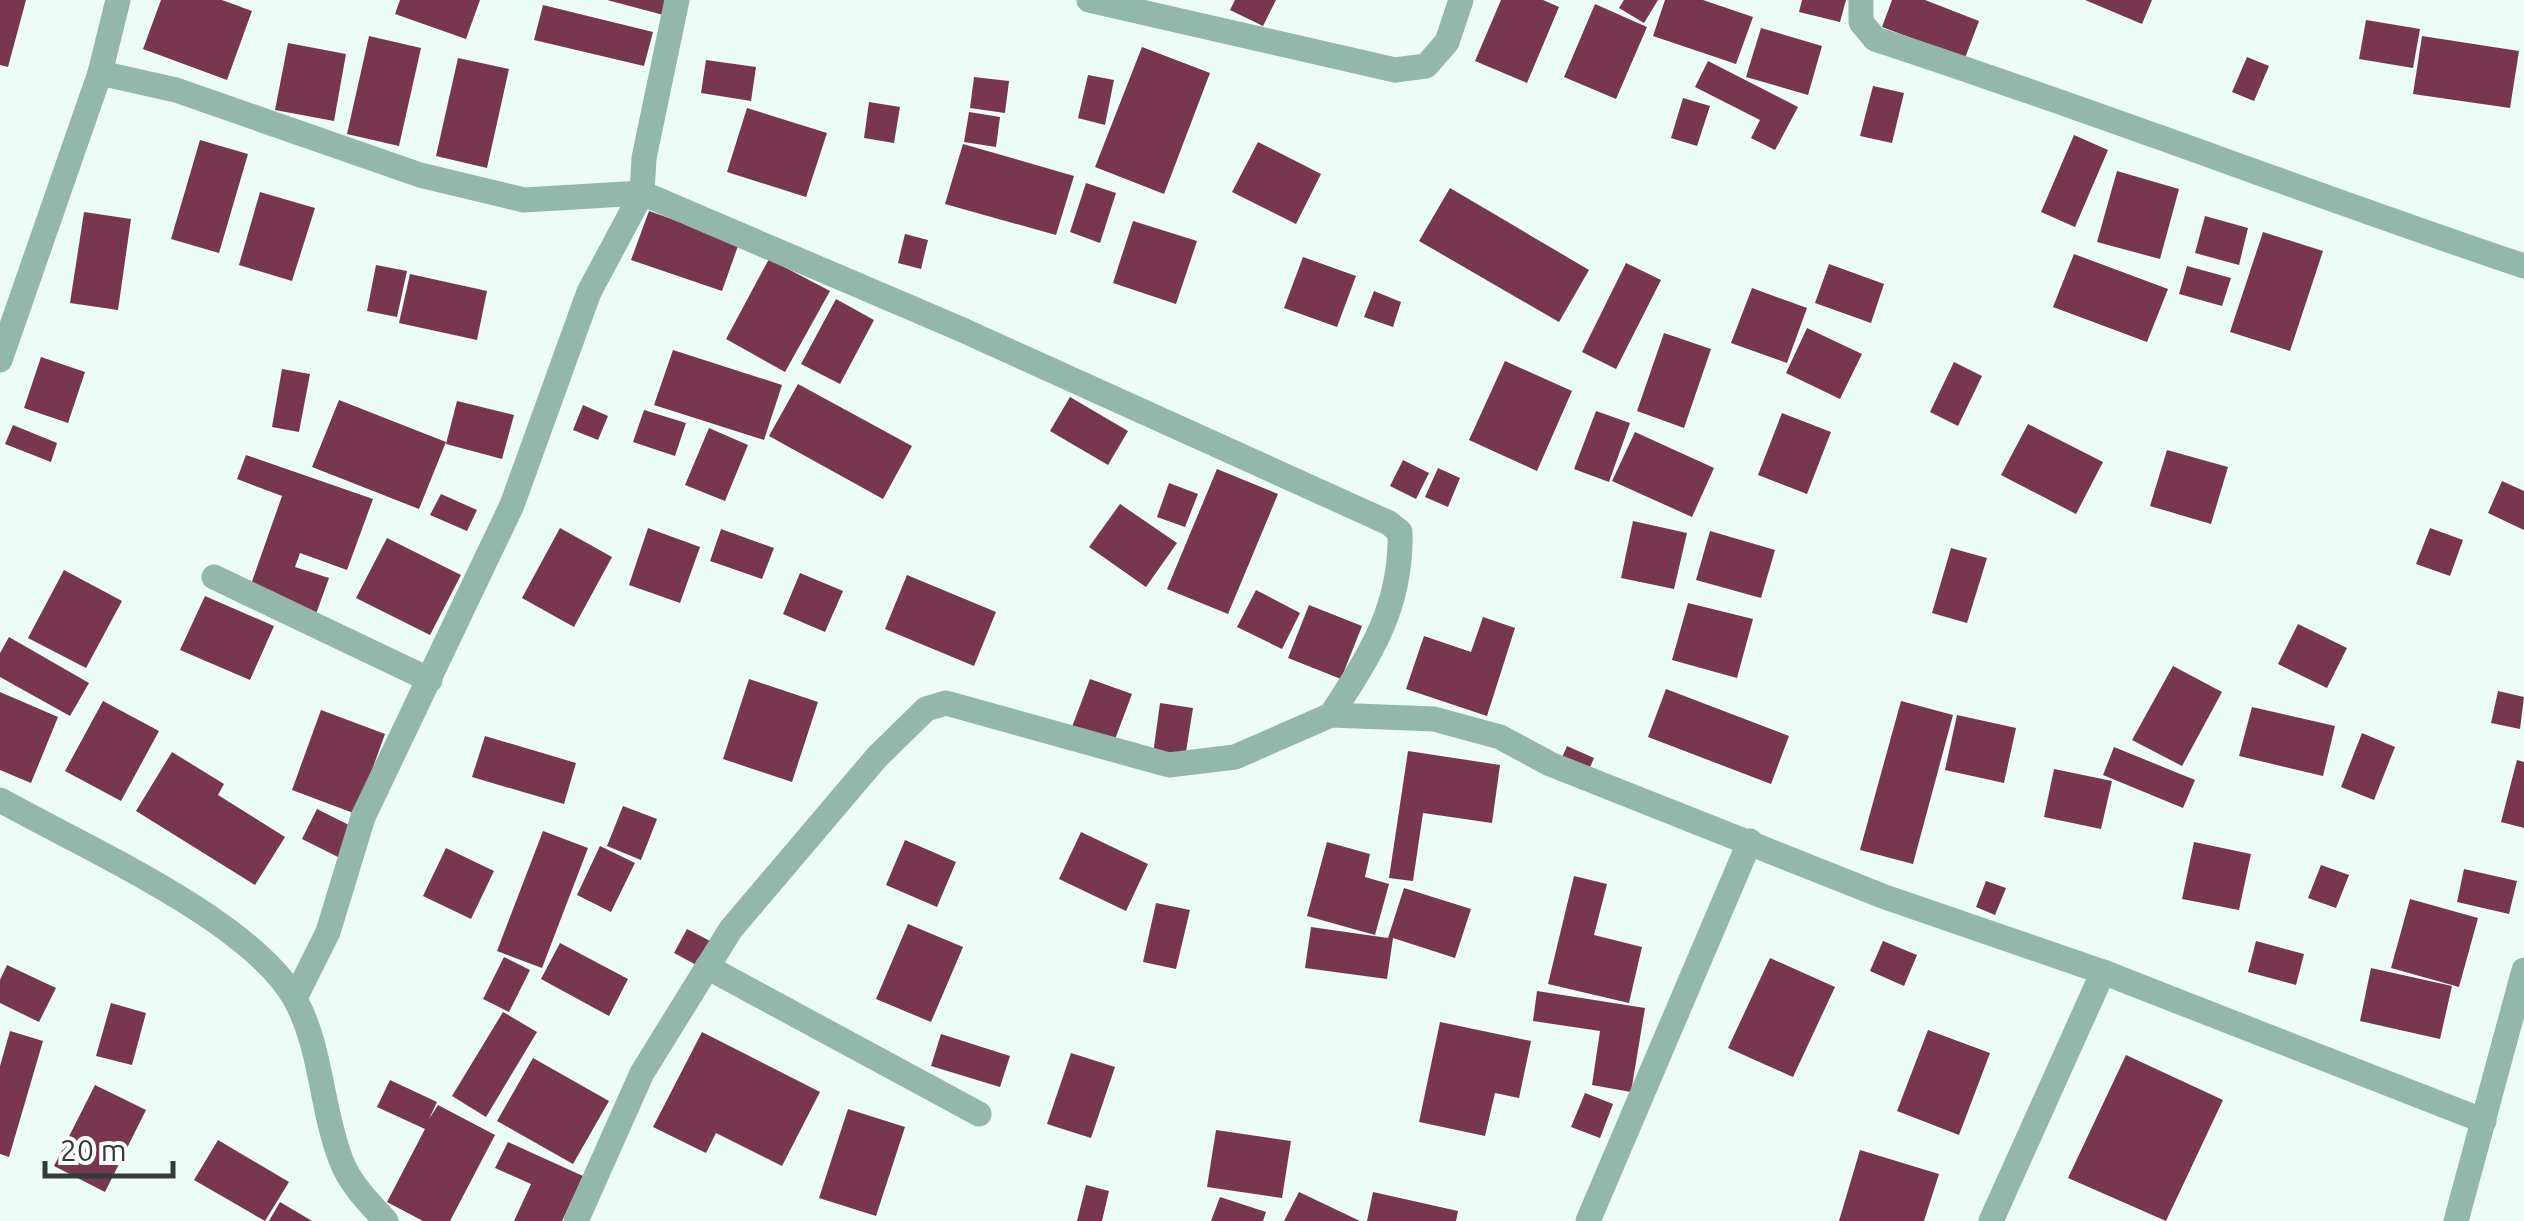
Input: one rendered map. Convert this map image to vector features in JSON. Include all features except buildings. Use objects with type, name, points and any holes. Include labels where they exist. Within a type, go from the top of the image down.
[{"type":"street","points":[[1,351],[100,73],[118,0]]},
{"type":"street","points":[[294,998],[328,932],[364,817],[512,505],[590,292],[642,193],[644,158],[677,0]]},
{"type":"street","points":[[1089,0],[1396,70],[1426,66],[1447,42],[1461,0]]},
{"type":"street","points":[[1861,0],[1861,22],[1876,39],[2066,101],[2298,190],[2524,266]]},
{"type":"street","points":[[100,73],[193,96],[420,176],[524,200],[642,193],[958,328],[1389,524],[1400,532],[1400,561],[1382,637],[1331,715]]},
{"type":"street","points":[[214,577],[430,680]]},
{"type":"street","points":[[576,1221],[642,1073],[743,914],[877,757],[926,709],[946,703],[1169,765],[1235,757],[1331,715],[1434,718],[1500,737],[1550,764],[1885,897],[2102,972],[2484,1122]]},
{"type":"street","points":[[0,800],[193,906],[265,960],[294,998],[308,1031],[341,1162],[358,1190],[386,1221]]},
{"type":"street","points":[[1588,1221],[1750,841]]},
{"type":"street","points":[[708,968],[978,1114]]},
{"type":"street","points":[[2456,1221],[2524,970]]},
{"type":"street","points":[[1991,1221],[2102,972]]}]
